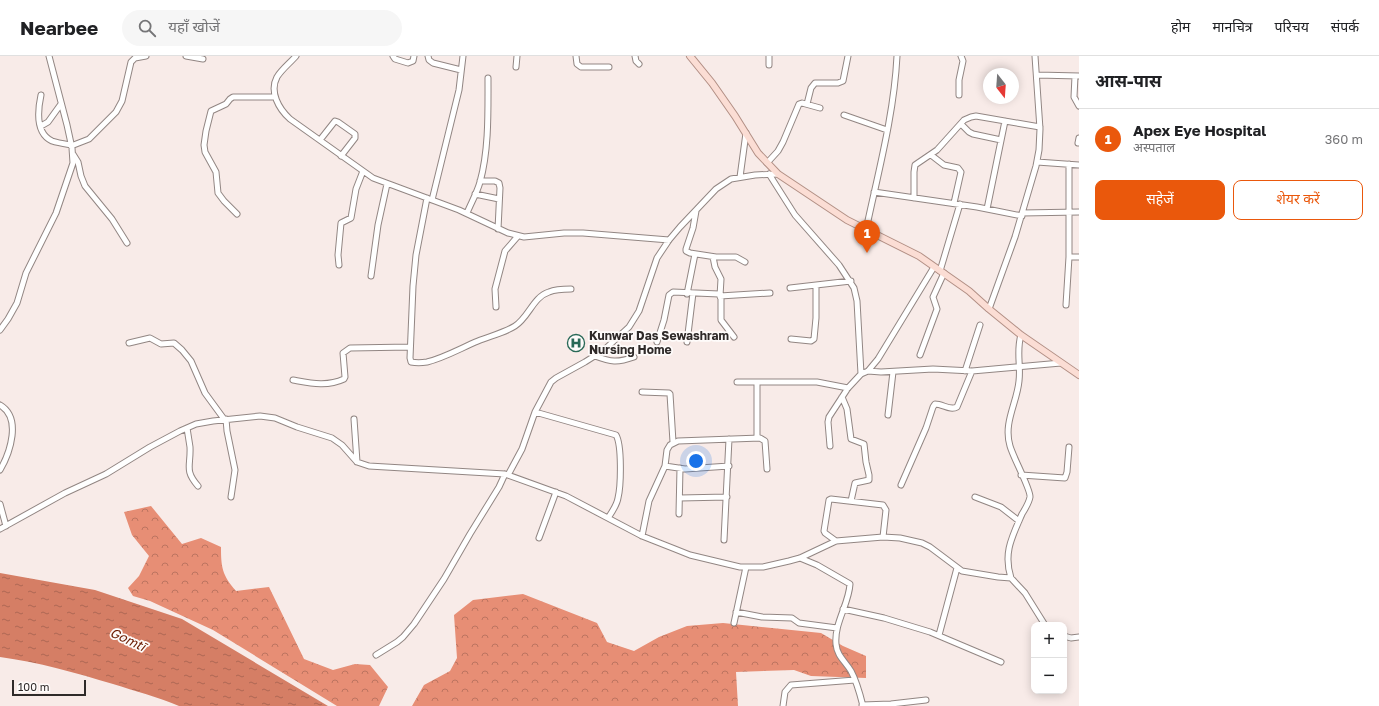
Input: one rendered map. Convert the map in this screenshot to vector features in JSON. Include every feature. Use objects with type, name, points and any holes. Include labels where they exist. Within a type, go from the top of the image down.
[{"type":"main road","points":[[691,57],[712,83],[746,133],[758,154],[778,174],[847,220],[919,256],[969,291],[1021,335],[1079,375]]},
{"type":"street","points":[[0,330],[17,303],[26,274],[56,213],[73,163],[71,147],[49,56]]},
{"type":"street","points":[[41,95],[38,110],[40,126],[44,134],[47,138],[71,147],[89,139],[116,112],[122,101],[131,62],[135,58],[146,56]]},
{"type":"street","points":[[186,56],[203,59]]},
{"type":"street","points":[[296,56],[276,79],[275,97],[279,107],[283,113],[373,178],[467,213],[498,229],[518,236],[524,237],[564,233],[583,233],[669,240]]},
{"type":"street","points":[[393,56],[395,59],[408,63],[413,61],[414,56]]},
{"type":"street","points":[[428,56],[429,60],[433,62],[462,70]]},
{"type":"street","points":[[463,56],[457,96],[416,255],[410,347],[411,362],[420,363],[436,359],[515,326],[525,317],[536,301],[545,294],[555,290],[571,289]]},
{"type":"street","points":[[516,67],[517,56]]},
{"type":"street","points":[[576,56],[577,64],[581,67],[609,67]]},
{"type":"street","points":[[635,56],[636,61],[639,64]]},
{"type":"street","points":[[769,56],[769,65]]},
{"type":"street","points":[[807,104],[811,88],[815,83],[838,83],[843,81],[848,56]]},
{"type":"street","points":[[866,230],[887,130],[897,56]]},
{"type":"street","points":[[959,95],[963,61],[961,56]]},
{"type":"street","points":[[989,309],[1006,265],[1037,162],[1040,127],[1035,56]]},
{"type":"street","points":[[1037,75],[1077,76],[1074,97],[1079,106]]},
{"type":"street","points":[[467,213],[480,181],[484,159],[487,124],[488,78]]},
{"type":"street","points":[[236,214],[218,193],[216,172],[204,149],[204,137],[211,113],[214,109],[226,104],[233,97],[275,97]]},
{"type":"street","points":[[767,163],[778,151],[783,142],[797,106],[802,103],[820,108]]},
{"type":"street","points":[[40,126],[48,122],[61,104]]},
{"type":"street","points":[[844,115],[887,130]]},
{"type":"street","points":[[914,198],[915,165],[931,155],[967,118],[976,116],[1040,127]]},
{"type":"street","points":[[987,209],[1005,121]]},
{"type":"street","points":[[320,140],[335,122],[338,122],[355,134],[355,138],[341,156]]},
{"type":"street","points":[[961,124],[973,134],[1001,140]]},
{"type":"street","points":[[740,177],[746,133]]},
{"type":"street","points":[[71,147],[86,186],[112,219],[127,243]]},
{"type":"street","points":[[920,355],[936,309],[933,297],[942,272],[957,204],[960,172],[958,168],[944,165],[931,155]]},
{"type":"street","points":[[1037,162],[1079,164]]},
{"type":"street","points":[[1066,305],[1069,257],[1069,164]]},
{"type":"street","points":[[339,265],[338,255],[341,223],[351,218],[356,189],[363,171]]},
{"type":"street","points":[[769,174],[795,215],[839,265],[851,281],[856,293],[857,301],[861,374]]},
{"type":"street","points":[[376,655],[403,637],[414,624],[444,579],[522,449],[535,412],[551,382],[595,356],[621,335],[634,320],[657,258],[669,240],[723,183],[740,177],[778,174]]},
{"type":"street","points":[[480,181],[498,182],[500,186],[498,229]]},
{"type":"street","points":[[371,276],[378,224],[387,184]]},
{"type":"street","points":[[874,192],[1022,215],[1079,212]]},
{"type":"street","points":[[475,194],[499,199]]},
{"type":"street","points":[[696,210],[694,228],[686,249],[687,252],[713,257],[736,257],[744,262]]},
{"type":"street","points":[[496,307],[495,289],[505,251],[518,236]]},
{"type":"street","points":[[687,342],[690,293],[695,254]]},
{"type":"street","points":[[713,257],[715,267],[721,279],[721,320],[734,337]]},
{"type":"street","points":[[1069,257],[1079,257]]},
{"type":"street","points":[[868,371],[878,359],[934,267]]},
{"type":"street","points":[[790,288],[851,281]]},
{"type":"street","points":[[792,339],[811,341],[814,339],[816,318],[816,285]]},
{"type":"street","points":[[657,342],[670,293],[717,294],[720,296],[770,293]]},
{"type":"street","points":[[965,371],[980,325]]},
{"type":"street","points":[[1021,335],[1018,350],[1020,367],[1018,387],[1008,423],[1008,432],[1010,446],[1030,496],[1009,545],[1007,555],[1008,568],[1011,578],[1025,594],[1043,622]]},
{"type":"street","points":[[129,343],[150,338],[161,344],[170,342],[178,346],[191,361],[205,393],[225,419],[235,466],[231,497]]},
{"type":"street","points":[[293,380],[318,384],[344,380],[343,353],[350,348],[410,347]]},
{"type":"street","points":[[595,356],[612,362],[634,358]]},
{"type":"street","points":[[830,446],[829,417],[848,388],[861,374],[868,371],[893,372],[933,369],[972,371],[1061,363]]},
{"type":"street","points":[[900,485],[926,428],[933,407],[935,404],[938,404],[951,408],[957,407],[972,371]]},
{"type":"street","points":[[888,415],[893,372]]},
{"type":"street","points":[[737,382],[817,382],[848,388]]},
{"type":"street","points":[[757,382],[757,438]]},
{"type":"street","points":[[642,392],[670,394],[673,442]]},
{"type":"street","points":[[842,397],[847,409],[851,439],[864,444],[869,475],[869,480],[855,483],[850,501]]},
{"type":"street","points":[[0,405],[8,412],[12,423],[10,446],[0,470]]},
{"type":"street","points":[[535,412],[616,435],[620,468],[620,490],[618,499],[608,518]]},
{"type":"street","points":[[0,529],[106,474],[168,437],[196,424],[225,419],[260,416],[275,418],[332,438],[342,445],[357,462],[369,466],[506,475],[566,496],[642,536],[690,555],[740,567],[763,567],[800,558],[836,541],[883,537],[900,538],[922,543],[930,547],[957,568],[970,573],[1011,578]]},
{"type":"street","points":[[354,419],[357,462]]},
{"type":"street","points":[[187,428],[190,448],[189,470],[193,480],[198,486]]},
{"type":"street","points":[[642,536],[650,497],[665,466],[668,450],[673,442],[760,438],[765,442],[767,469]]},
{"type":"street","points":[[724,540],[729,466],[729,439]]},
{"type":"street","points":[[1021,475],[1065,478],[1069,448]]},
{"type":"street","points":[[665,466],[680,468],[729,466]]},
{"type":"street","points":[[679,514],[680,468]]},
{"type":"street","points":[[539,538],[556,492]]},
{"type":"street","points":[[680,498],[727,497]]},
{"type":"street","points":[[975,497],[1001,507],[1019,521]]},
{"type":"street","points":[[836,541],[824,531],[829,500],[832,499],[883,505],[886,508],[883,537]]},
{"type":"street","points":[[0,504],[6,526]]},
{"type":"street","points":[[800,558],[849,582],[850,586],[837,628],[836,637],[838,654],[851,670],[862,705],[905,704],[926,700]]},
{"type":"street","points":[[734,623],[746,567]]},
{"type":"street","points":[[939,635],[957,568]]},
{"type":"street","points":[[843,609],[884,618],[939,635],[1001,662]]},
{"type":"street","points":[[736,612],[762,617],[792,618],[799,623],[837,628]]},
{"type":"street","points":[[1067,637],[1079,638]]},
{"type":"street","points":[[783,706],[785,692],[790,684],[855,680]]},
{"type":"green space","points":[[151,506],[182,544],[201,538],[221,547],[223,570],[236,591],[269,587],[304,659],[333,670],[355,664],[370,665],[388,687],[379,706],[337,706],[213,630],[150,601],[133,596],[128,588],[139,576],[149,556],[132,535],[124,512]]},
{"type":"green space","points":[[523,594],[597,623],[607,642],[634,651],[659,637],[687,626],[723,623],[821,633],[843,646],[866,656],[866,678],[811,676],[794,670],[736,672],[738,706],[412,706],[424,685],[450,671],[457,658],[454,615],[473,600]]},
{"type":"water","name":"Gomtī","points":[[0,573],[95,590],[182,619],[328,706],[179,706],[146,694],[71,672],[0,657]]},
{"type":"place","name":"Apex Eye Hospital","points":[[867,253]]},
{"type":"place","name":"Kunwar Das Sewashram Nursing Home","points":[[576,343]]}]
